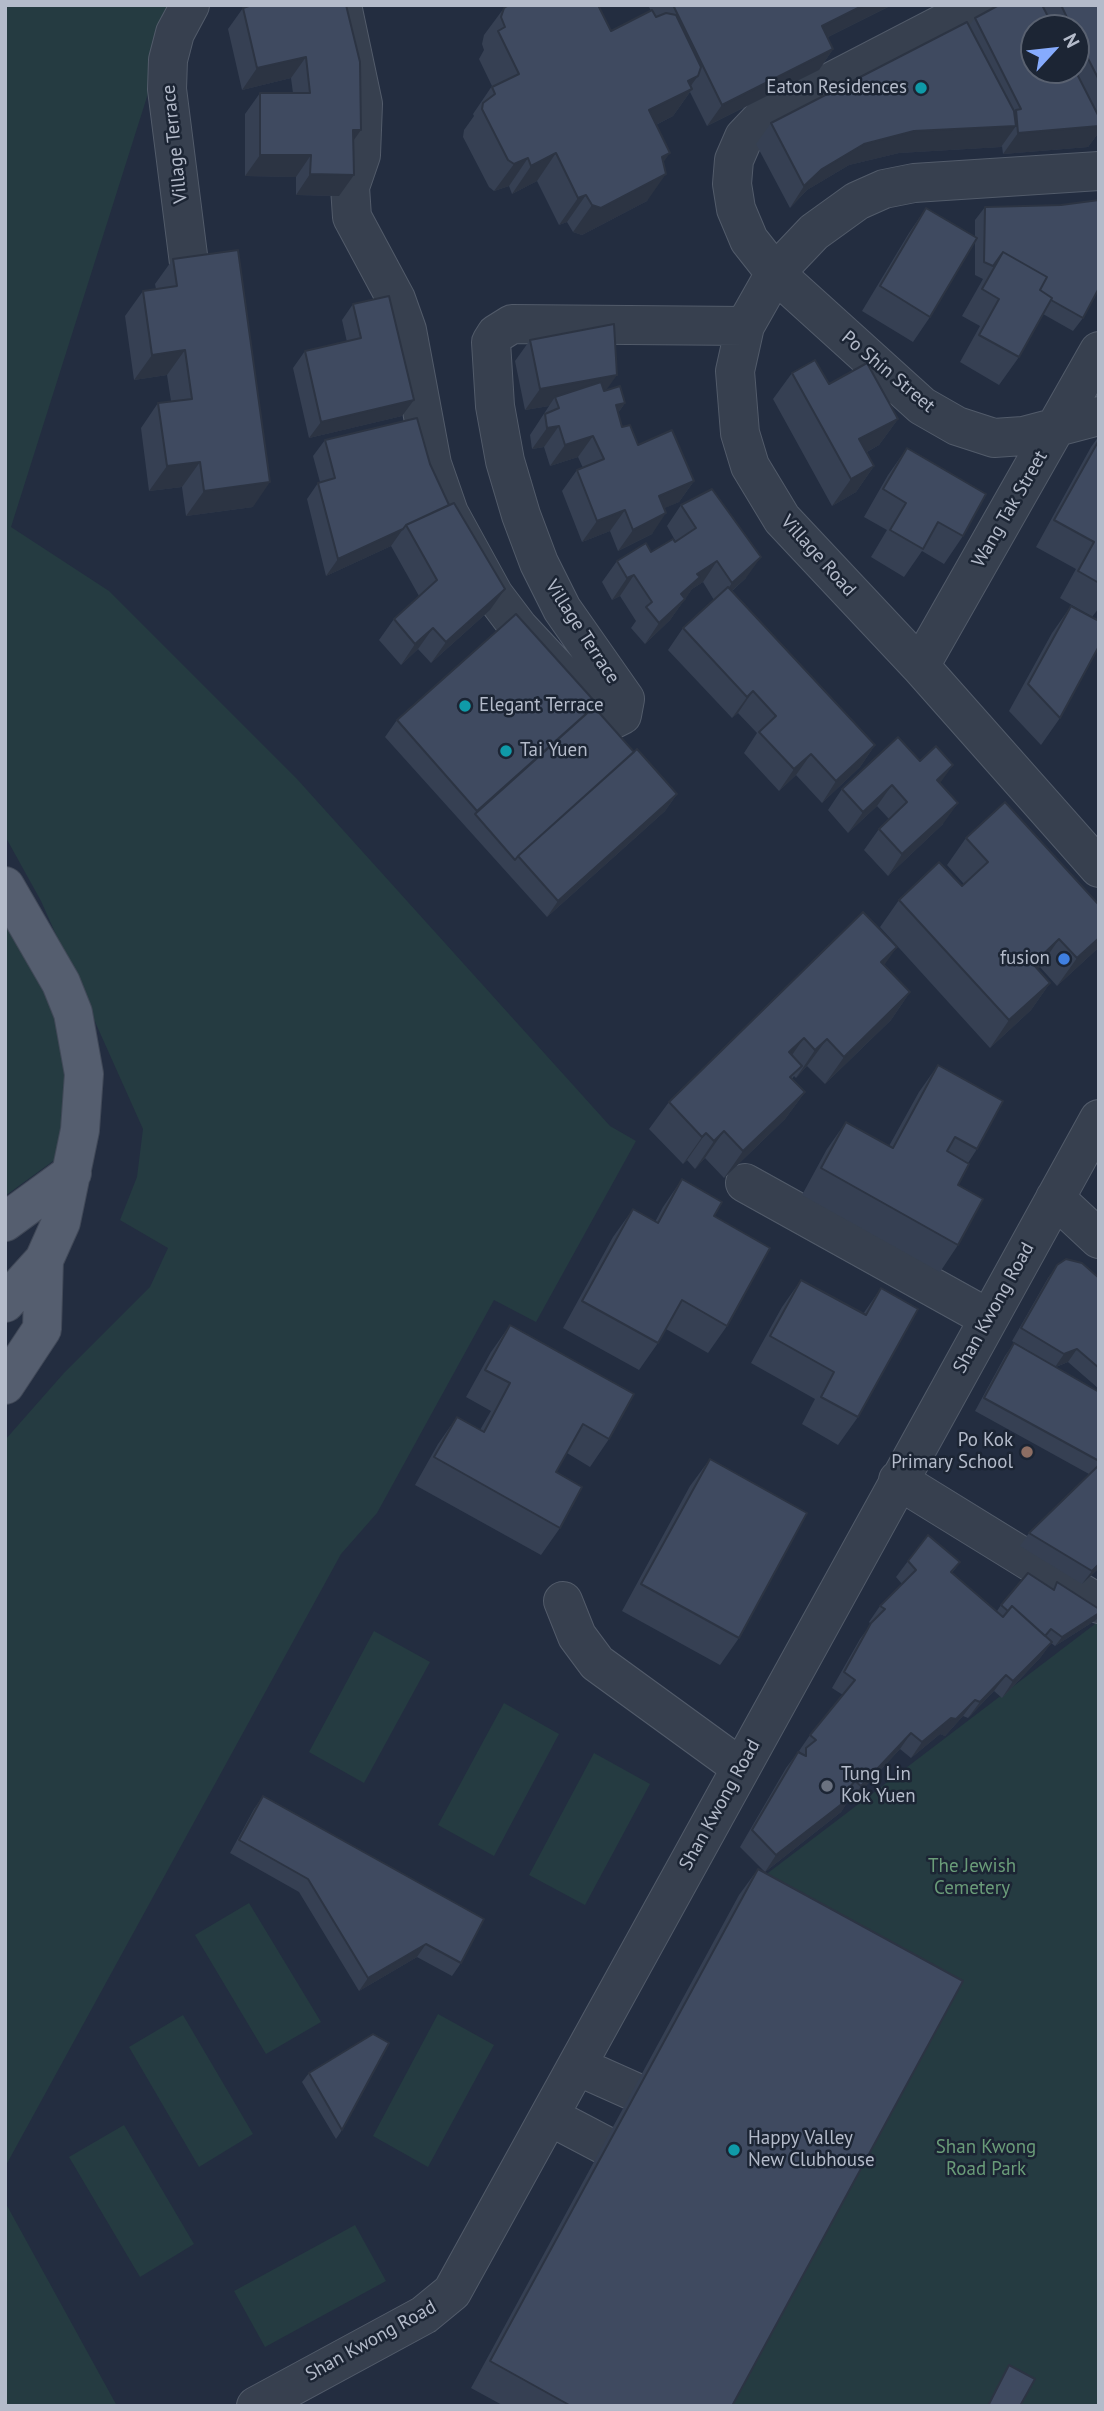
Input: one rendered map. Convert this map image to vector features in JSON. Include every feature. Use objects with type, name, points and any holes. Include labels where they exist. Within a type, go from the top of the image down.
[{"type":"main road","points":[[5,886],[61,983],[73,1013],[85,1074],[80,1130],[61,1222],[44,1260],[5,1303]]},
{"type":"main road","points":[[5,1222],[72,1173]]},
{"type":"main road","points":[[5,1385],[42,1329],[44,1260]]},
{"type":"street","name":"Village Terrace","points":[[190,5],[175,33],[168,60],[167,89],[192,287]]},
{"type":"street","name":"Village Terrace","points":[[342,5],[363,104],[364,129],[350,201],[358,231],[396,299],[407,330],[432,464],[449,513],[472,560],[519,628],[604,719],[614,719],[622,715],[625,699],[562,609],[539,563],[505,461],[495,406],[491,342],[496,334],[512,324],[745,326]]},
{"type":"street","points":[[827,55],[925,5]]},
{"type":"street","name":"Po Shin Street","points":[[979,5],[762,117],[744,137],[734,160],[732,184],[736,209],[748,240],[775,274],[922,405],[957,426],[994,438],[1023,436],[1099,416]]},
{"type":"street","name":"Village Road","points":[[1099,172],[943,180],[884,190],[857,201],[835,215],[775,274],[745,326],[735,371],[740,433],[750,466],[782,519],[920,666],[1099,868]]},
{"type":"street","name":"Wang Tak Street","points":[[920,666],[1099,351]]},
{"type":"street","name":"Shan Kwong Road","points":[[256,2406],[424,2315],[452,2292],[1099,1119]]},
{"type":"street","points":[[746,1183],[988,1318]]},
{"type":"street","points":[[1055,1198],[1099,1239]]},
{"type":"street","points":[[898,1480],[1099,1604]]},
{"type":"street","points":[[563,1601],[577,1636],[597,1664],[740,1767]]},
{"type":"street","points":[[577,2066],[717,2129]]},
{"type":"street","points":[[549,2116],[674,2181]]},
{"type":"green space","points":[[5,5],[176,5],[11,527],[109,591],[297,779],[610,1126],[636,1141],[536,1322],[494,1300],[377,1513],[341,1554],[5,2167],[5,1440],[64,1373],[150,1287],[168,1248],[120,1220],[137,1177],[143,1129],[41,901],[5,836]]},
{"type":"green space","points":[[5,914],[42,982],[70,1060],[60,1156],[5,1196]]},
{"type":"green space","points":[[1099,1621],[1099,2406],[728,2406],[944,2008],[739,1895]]},
{"type":"green space","points":[[374,1631],[430,1662],[364,1783],[309,1752]]},
{"type":"green space","points":[[504,1703],[559,1734],[494,1856],[438,1825]]},
{"type":"green space","points":[[594,1753],[650,1784],[585,1905],[529,1875]]},
{"type":"green space","points":[[249,1903],[321,2022],[266,2054],[195,1935]]},
{"type":"green space","points":[[438,2014],[494,2045],[428,2167],[373,2136]]},
{"type":"green space","points":[[183,2015],[253,2134],[199,2167],[129,2047]]},
{"type":"green space","points":[[124,2125],[194,2244],[140,2277],[69,2157]]},
{"type":"green space","points":[[5,2202],[117,2406],[5,2406]]},
{"type":"green space","points":[[355,2225],[386,2281],[265,2347],[234,2291]]},
{"type":"building","points":[[252,5],[346,5],[360,62],[361,130],[353,130],[354,175],[310,174],[311,155],[260,155],[260,93],[310,93],[306,57],[257,68],[243,8]]},
{"type":"building","points":[[509,5],[598,5],[611,31],[652,10],[656,17],[666,13],[676,15],[701,67],[698,76],[688,81],[692,89],[649,110],[670,153],[662,157],[666,174],[601,208],[592,205],[586,195],[578,198],[556,153],[531,166],[528,158],[514,164],[508,160],[482,109],[483,103],[495,94],[492,87],[519,74],[498,31],[505,27],[501,17],[504,8]]},
{"type":"building","points":[[673,5],[864,5],[822,26],[833,49],[722,105]]},
{"type":"building","points":[[999,5],[1042,5],[1047,14],[1020,14],[1020,84],[1082,84],[1099,117],[1099,126],[1018,133],[1016,110],[1021,109],[975,18]]},
{"type":"building","points":[[1061,5],[1099,5],[1099,80],[1090,62],[1090,14],[1065,14]]},
{"type":"building","name":"Eaton Residences","points":[[967,22],[1014,111],[1016,126],[914,131],[864,144],[822,169],[804,186],[771,123]]},
{"type":"building","points":[[1099,200],[1099,288],[1083,318],[1051,300],[1052,298],[1040,290],[1047,277],[1003,252],[993,266],[984,262],[985,207],[1061,205]]},
{"type":"building","points":[[926,208],[977,238],[930,317],[880,286]]},
{"type":"building","points":[[238,250],[270,482],[204,491],[200,462],[167,466],[158,403],[192,399],[185,350],[152,355],[143,291],[177,286],[173,259]]},
{"type":"building","points":[[1003,252],[1047,277],[1040,290],[1052,298],[1019,357],[979,335],[999,299],[982,289]]},
{"type":"building","points":[[389,296],[414,400],[321,422],[305,351],[361,338],[353,304]]},
{"type":"building","points":[[614,324],[617,375],[540,389],[530,340]]},
{"type":"building","points":[[815,360],[829,384],[867,363],[898,419],[859,439],[874,466],[851,479],[792,373]]},
{"type":"building","points":[[601,382],[604,391],[620,386],[625,403],[616,405],[622,427],[630,425],[638,445],[672,430],[694,481],[659,496],[666,513],[633,530],[625,510],[597,521],[577,470],[604,459],[593,436],[565,445],[559,426],[547,428],[545,414],[559,408],[555,397]]},
{"type":"building","points":[[417,418],[430,464],[449,505],[338,559],[318,483],[335,478],[325,440]]},
{"type":"building","points":[[1099,440],[1099,583],[1078,571],[1094,542],[1054,520]]},
{"type":"building","points":[[907,448],[986,494],[963,536],[938,522],[923,549],[890,530],[906,503],[883,489]]},
{"type":"building","points":[[712,489],[761,557],[732,583],[717,561],[697,574],[700,577],[681,594],[685,599],[659,623],[646,607],[652,602],[634,575],[627,578],[617,561],[646,543],[651,552],[673,539],[675,542],[696,528],[681,505]]},
{"type":"building","points":[[454,503],[505,589],[446,642],[433,628],[415,644],[394,619],[437,580],[406,525]]},
{"type":"building","points":[[728,587],[875,745],[836,781],[811,754],[794,769],[759,732],[776,716],[753,691],[747,697],[683,628]]},
{"type":"building","points":[[1071,606],[1099,621],[1099,646],[1060,718],[1028,684]]},
{"type":"building","points":[[516,614],[597,704],[477,811],[397,720]]},
{"type":"building","points":[[594,707],[634,752],[515,860],[475,814]]},
{"type":"building","points":[[898,737],[920,761],[936,746],[953,765],[937,780],[958,803],[902,854],[879,829],[907,802],[892,785],[863,812],[842,789]]},
{"type":"building","points":[[637,749],[677,794],[558,901],[518,856]]},
{"type":"building","points":[[1005,802],[1099,905],[1099,938],[1077,958],[1059,939],[1033,964],[1050,983],[1009,1020],[899,900],[939,862],[962,886],[988,862],[966,838]]},
{"type":"building","points":[[863,912],[897,947],[881,962],[910,992],[844,1057],[827,1039],[815,1050],[804,1038],[789,1052],[802,1066],[790,1077],[805,1092],[743,1151],[724,1131],[714,1141],[706,1133],[702,1137],[669,1102]]},
{"type":"building","points":[[938,1065],[1003,1101],[977,1149],[955,1137],[947,1151],[969,1164],[958,1185],[983,1199],[958,1245],[821,1168],[846,1122],[893,1148]]},
{"type":"building","points":[[682,1179],[722,1202],[714,1216],[770,1248],[727,1326],[682,1300],[658,1343],[582,1301],[633,1209],[658,1223]]},
{"type":"building","points":[[1066,1259],[1082,1263],[1099,1278],[1099,1368],[1077,1349],[1064,1354],[1021,1328],[1057,1265]]},
{"type":"building","points":[[801,1280],[866,1315],[881,1288],[918,1309],[858,1417],[821,1397],[834,1372],[770,1336]]},
{"type":"building","points":[[510,1325],[634,1394],[609,1439],[583,1424],[556,1472],[582,1487],[560,1528],[434,1457],[457,1417],[484,1432],[510,1383],[485,1370]]},
{"type":"building","points":[[1014,1343],[1099,1392],[1099,1461],[984,1398]]},
{"type":"building","points":[[710,1459],[807,1513],[739,1638],[641,1584]]},
{"type":"building","points":[[1099,1465],[1099,1564],[1092,1571],[1029,1533]]},
{"type":"building","name":"Tung Lin Kok Yuen","points":[[928,1535],[960,1562],[951,1572],[1003,1617],[1012,1606],[1052,1642],[1013,1681],[1006,1675],[980,1702],[975,1700],[956,1719],[951,1718],[922,1742],[911,1733],[861,1786],[855,1781],[849,1788],[852,1796],[776,1855],[752,1830],[798,1752],[806,1756],[806,1748],[816,1740],[810,1735],[855,1680],[844,1672],[871,1623],[885,1609],[880,1606],[916,1570],[908,1561]]},
{"type":"building","points":[[1028,1573],[1054,1590],[1057,1582],[1099,1609],[1099,1613],[1062,1637],[1051,1629],[1045,1636],[1012,1606],[1008,1611],[1001,1605]]},
{"type":"building","points":[[263,1796],[484,1919],[461,1963],[426,1944],[368,1978],[308,1879],[239,1840]]},
{"type":"building","name":"Happy Valley New Clubhouse","points":[[758,1869],[963,1981],[732,2406],[571,2406],[490,2361]]},
{"type":"building","points":[[373,2034],[389,2043],[342,2130],[309,2073]]},
{"type":"building","points":[[1009,2365],[1035,2379],[1020,2406],[988,2406]]},
{"type":"place","name":"Eaton Residences","points":[[921,88]]},
{"type":"place","name":"Elegant Terrace","points":[[465,706]]},
{"type":"place","name":"Tai Yuen","points":[[506,751]]},
{"type":"place","name":"fusion","points":[[1064,959]]},
{"type":"place","name":"Po Kok Primary School","points":[[1027,1452]]},
{"type":"place","name":"Tung Lin Kok Yuen","points":[[827,1786]]},
{"type":"place","name":"Happy Valley New Clubhouse","points":[[734,2150]]},
{"type":"park label","name":"The Jewish Cemetery","points":[[972,1878]]},
{"type":"park label","name":"Shan Kwong Road Park","points":[[986,2159]]}]
